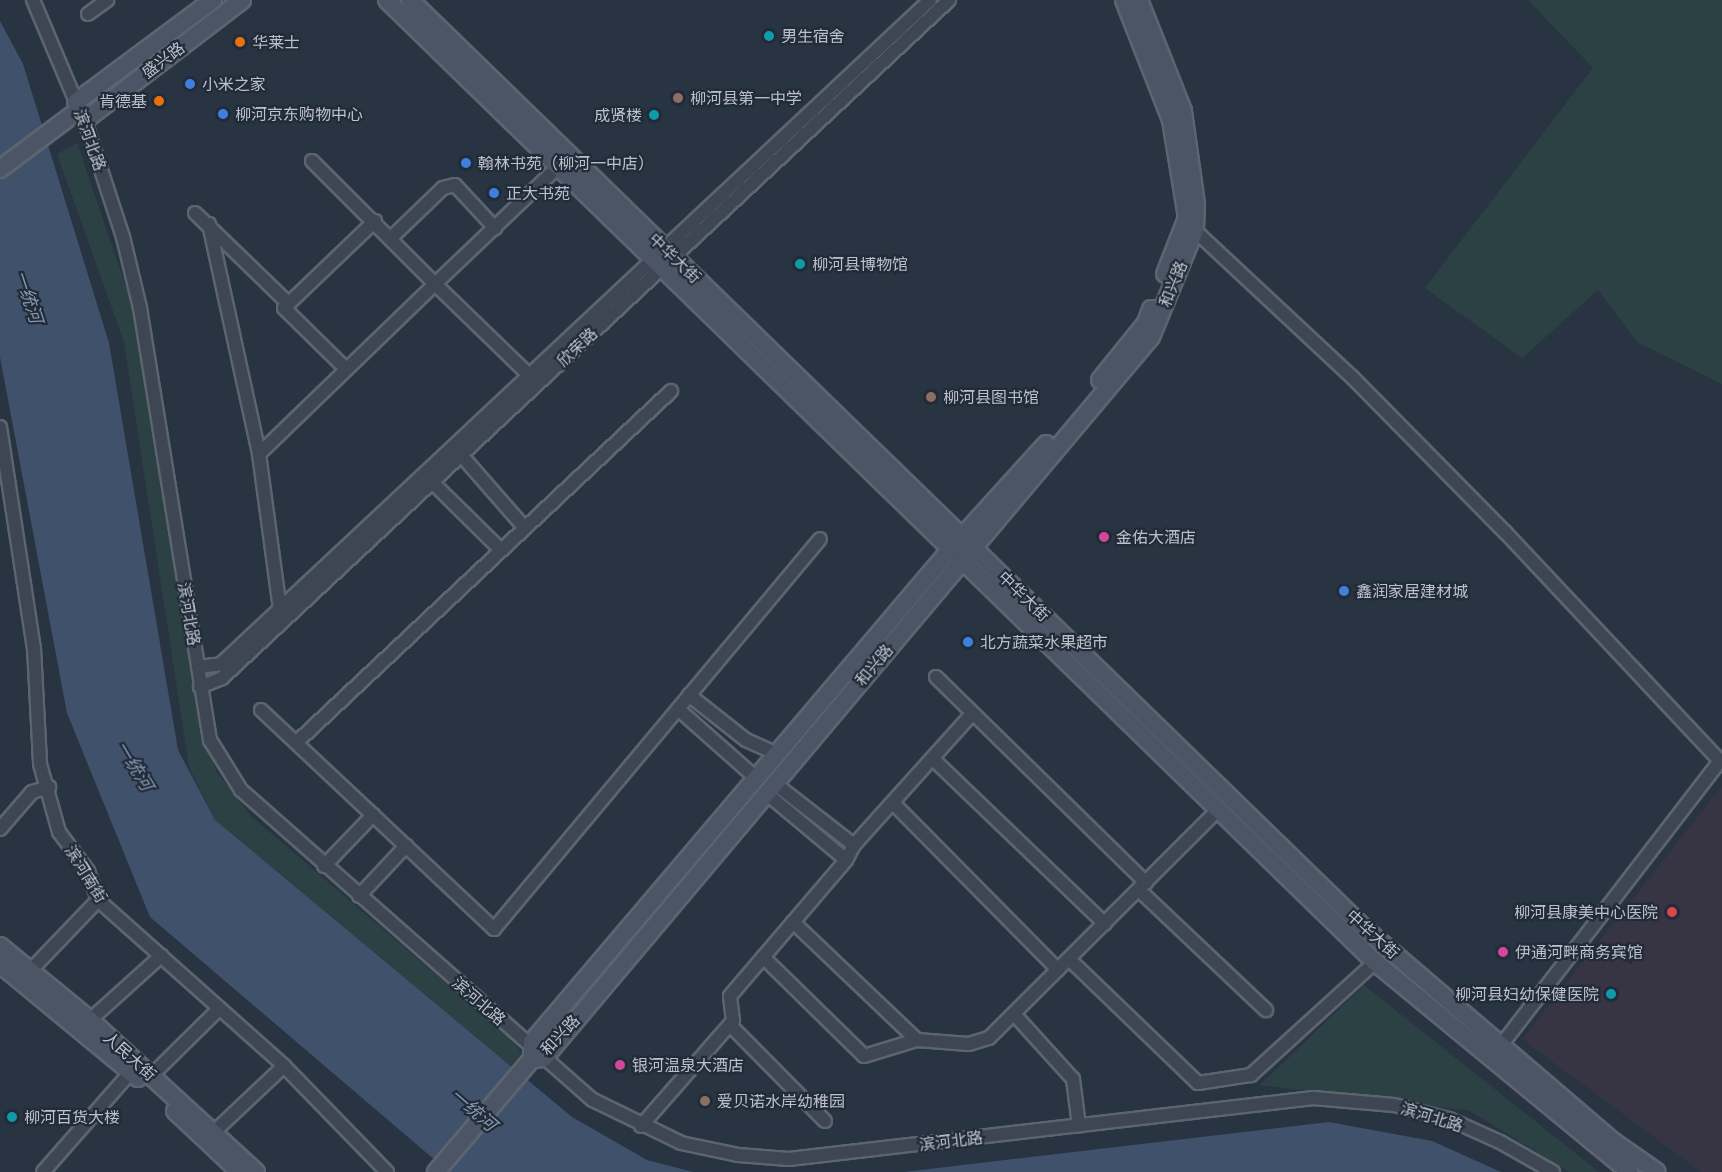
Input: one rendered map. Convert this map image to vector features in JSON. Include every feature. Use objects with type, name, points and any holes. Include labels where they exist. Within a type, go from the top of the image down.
[{"type":"main road","name":"盛兴路","points":[[80,111],[213,0]]},
{"type":"main road","name":"盛兴路","points":[[80,111],[242,0]]},
{"type":"main road","name":"中华大街","points":[[387,0],[558,166],[664,258],[1364,928],[1614,1142],[1657,1172]]},
{"type":"main road","name":"中华大街","points":[[410,0],[950,550],[967,548]]},
{"type":"main road","points":[[1124,0],[1171,120],[1190,226]]},
{"type":"main road","name":"和兴路","points":[[436,1172],[967,548],[1151,337],[1196,204],[1183,111],[1139,0]]},
{"type":"main road","points":[[0,169],[59,124],[80,111]]},
{"type":"main road","name":"中华大街","points":[[967,548],[1216,811],[1375,962],[1630,1172]]},
{"type":"main road","name":"和兴路","points":[[766,785],[778,754],[950,550]]},
{"type":"main road","name":"人民大街","points":[[0,945],[90,1020],[215,1131],[256,1172]]},
{"type":"main road","name":"人民大街","points":[[0,964],[131,1072],[240,1172]]},
{"type":"street","name":"滨河北路","points":[[33,0],[80,111],[123,237],[140,308],[210,740],[241,790],[536,1054],[593,1100],[641,1126],[681,1143],[738,1155],[789,1159],[1313,1098],[1394,1105],[1449,1119],[1500,1142],[1553,1172]]},
{"type":"street","points":[[88,14],[107,0]]},
{"type":"street","name":"欣荣路","points":[[200,687],[222,678],[432,482],[930,0]]},
{"type":"street","name":"欣荣路","points":[[198,667],[221,664],[530,375],[664,258],[949,0]]},
{"type":"street","points":[[312,161],[392,237],[435,284],[530,375]]},
{"type":"street","points":[[259,454],[558,166]]},
{"type":"street","points":[[392,237],[443,188],[455,185],[495,228]]},
{"type":"street","points":[[195,213],[209,224],[289,304]]},
{"type":"street","points":[[346,369],[284,308],[375,221]]},
{"type":"street","points":[[209,224],[259,454],[279,609]]},
{"type":"street","points":[[1190,226],[1352,377],[1513,541],[1720,761],[1501,1045]]},
{"type":"street","points":[[297,742],[671,391]]},
{"type":"street","name":"滨河南街","points":[[0,427],[34,648],[40,764],[49,787],[59,832],[88,871],[98,900],[284,1066],[387,1172]]},
{"type":"street","points":[[460,455],[525,528]]},
{"type":"street","points":[[432,482],[501,550]]},
{"type":"street","points":[[261,710],[494,929],[820,539]]},
{"type":"street","points":[[936,677],[1266,1010]]},
{"type":"street","points":[[689,695],[746,740],[778,754]]},
{"type":"street","points":[[678,709],[766,785],[846,860]]},
{"type":"street","points":[[641,1126],[733,1021],[730,996],[846,860],[854,845],[894,804],[972,714]]},
{"type":"street","points":[[933,759],[1105,924]]},
{"type":"street","points":[[766,785],[854,845]]},
{"type":"street","points":[[0,829],[32,792],[49,787]]},
{"type":"street","points":[[894,804],[1058,970]]},
{"type":"street","points":[[764,957],[864,1056],[917,1040],[969,1044],[989,1038],[1216,811]]},
{"type":"street","points":[[324,866],[373,815]]},
{"type":"street","points":[[360,896],[406,846]]},
{"type":"street","points":[[30,971],[98,900]]},
{"type":"street","points":[[793,922],[917,1040]]},
{"type":"street","points":[[90,1020],[161,956]]},
{"type":"street","points":[[1069,959],[1198,1083],[1251,1075],[1375,962]]},
{"type":"street","points":[[152,1075],[220,1008]]},
{"type":"street","points":[[1014,1014],[1073,1079],[1079,1126]]},
{"type":"street","points":[[730,1025],[825,1121]]},
{"type":"street","points":[[215,1131],[284,1066]]},
{"type":"street","points":[[43,1172],[131,1072]]},
{"type":"shaded area","name":"柳河县康美中心医院","points":[[1722,786],[1722,1172],[1701,1172],[1522,1039]]},
{"type":"green space","points":[[1528,0],[1722,0],[1722,384],[1637,342],[1598,290],[1522,358],[1425,288],[1593,68]]},
{"type":"green space","points":[[77,143],[138,322],[204,730],[216,771],[251,816],[511,1039],[522,1053],[511,1066],[215,820],[189,767],[124,342],[57,154]]},
{"type":"green space","points":[[1364,985],[1599,1172],[1569,1172],[1470,1111],[1260,1085]]},
{"type":"water","name":"一统河","points":[[0,21],[23,64],[109,343],[178,750],[215,820],[572,1117],[647,1160],[693,1172],[449,1172],[150,917],[67,713],[0,357]]},
{"type":"water","points":[[1329,1122],[1432,1141],[1501,1172],[904,1172]]},
{"type":"place","name":"男生宿舍","points":[[769,36]]},
{"type":"place","name":"华莱士","points":[[240,42]]},
{"type":"place","name":"小米之家","points":[[190,84]]},
{"type":"place","name":"柳河县第一中学","points":[[678,98]]},
{"type":"place","name":"肯德基","points":[[159,101]]},
{"type":"place","name":"柳河京东购物中心","points":[[223,114]]},
{"type":"place","name":"成贤楼","points":[[654,115]]},
{"type":"place","name":"翰林书苑（柳河一中店）","points":[[466,163]]},
{"type":"place","name":"正大书苑","points":[[494,193]]},
{"type":"place","name":"柳河县博物馆","points":[[800,264]]},
{"type":"place","name":"柳河县图书馆","points":[[931,397]]},
{"type":"place","name":"金佑大酒店","points":[[1104,537]]},
{"type":"place","name":"鑫润家居建材城","points":[[1344,591]]},
{"type":"place","name":"北方蔬菜水果超市","points":[[968,642]]},
{"type":"place","name":"柳河县康美中心医院","points":[[1672,912]]},
{"type":"place","name":"伊通河畔商务宾馆","points":[[1503,952]]},
{"type":"place","name":"柳河县妇幼保健医院","points":[[1611,994]]},
{"type":"place","name":"银河温泉大酒店","points":[[620,1065]]},
{"type":"place","name":"爱贝诺水岸幼稚园","points":[[705,1101]]},
{"type":"place","name":"柳河百货大楼","points":[[12,1117]]}]
